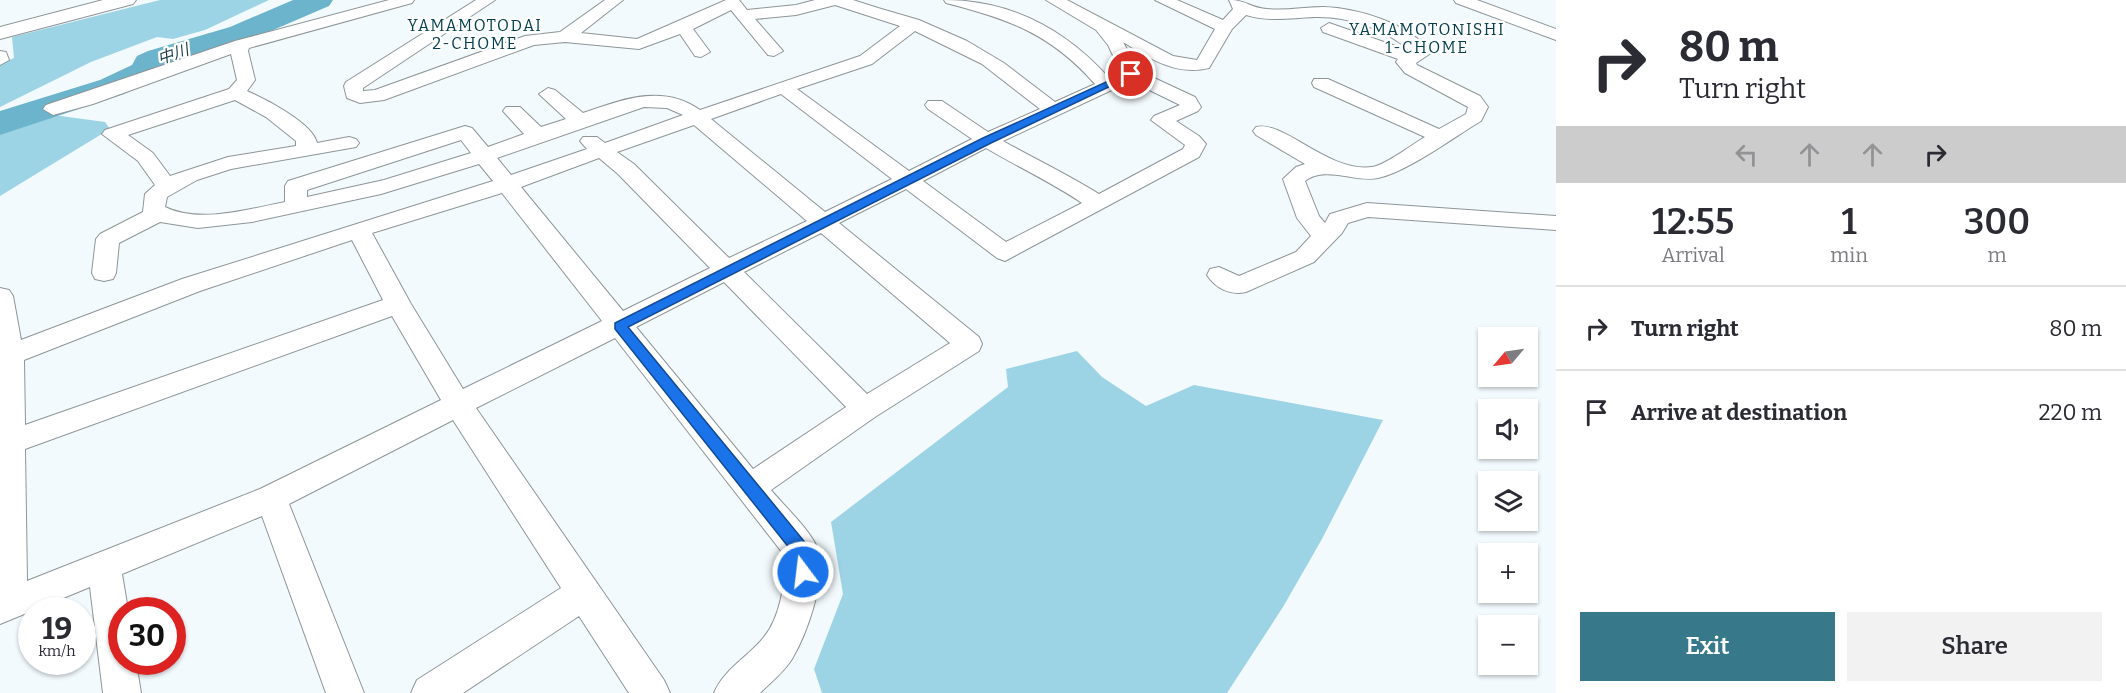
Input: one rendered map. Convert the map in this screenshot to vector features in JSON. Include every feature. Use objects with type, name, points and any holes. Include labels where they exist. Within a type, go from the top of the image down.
[{"type":"street","points":[[0,33],[126,0]]},
{"type":"street","points":[[53,109],[86,100],[241,45],[406,0]]},
{"type":"street","points":[[487,0],[353,86],[354,94],[360,97],[377,96],[531,40],[565,37],[639,44],[736,6],[796,10],[835,0],[913,24],[979,55],[1052,109]]},
{"type":"street","points":[[952,0],[999,10],[1041,27],[1078,54],[1107,86]]},
{"type":"street","points":[[1054,0],[1172,61],[1197,66],[1203,64],[1240,4],[1261,13],[1325,12],[1346,15],[1409,40],[1422,53],[1411,57],[1406,62],[1411,69],[1473,100],[1478,107],[1474,117],[1371,175],[1314,166],[1302,171],[1294,179],[1308,218],[1324,236]]},
{"type":"street","points":[[1163,0],[1225,27]]},
{"type":"street","points":[[1462,0],[1556,34]]},
{"type":"street","points":[[565,37],[610,1]]},
{"type":"street","points":[[736,6],[774,51]]},
{"type":"street","points":[[5,357],[191,285],[504,185],[866,60],[913,24]]},
{"type":"street","points":[[783,87],[1005,253],[1192,153],[1196,144],[1161,120],[1191,107],[1188,101],[1131,74],[1115,40],[1103,25]]},
{"type":"street","points":[[683,27],[701,52]]},
{"type":"street","points":[[1329,28],[1411,57]]},
{"type":"street","points":[[166,186],[146,157],[112,134],[236,93],[246,80],[239,51],[241,45]]},
{"type":"street","points":[[0,296],[10,442],[5,606],[271,498],[620,326],[987,140],[1131,74]]},
{"type":"street","points":[[1322,83],[1438,136]]},
{"type":"street","points":[[236,93],[257,102],[294,127],[306,139],[302,151],[296,196]]},
{"type":"street","points":[[548,94],[600,150],[626,170],[865,409]]},
{"type":"street","points":[[349,143],[222,167],[166,186],[156,194],[153,210],[158,214],[210,220],[231,219],[296,196],[388,186],[635,102],[656,100],[688,109],[969,344],[865,409],[750,488]]},
{"type":"street","points":[[935,105],[987,140],[1038,170],[1056,176],[1099,204]]},
{"type":"street","points":[[513,111],[538,136]]},
{"type":"street","points":[[1263,131],[1326,167]]},
{"type":"street","points":[[484,155],[504,185],[802,552],[803,572],[791,624],[778,649],[733,693]]},
{"type":"street","points":[[1219,275],[1237,286],[1305,258],[1334,228],[1338,219],[1367,210],[1556,223]]},
{"type":"street","points":[[104,273],[108,239],[158,214]]},
{"type":"street","points":[[359,230],[398,304],[459,406],[651,693]]},
{"type":"street","points":[[10,442],[398,304]]},
{"type":"street","points":[[271,498],[345,693]]},
{"type":"street","points":[[104,567],[122,693]]},
{"type":"street","points":[[430,693],[585,593]]},
{"type":"shaded area","points":[[160,0],[269,0],[205,30],[173,39],[157,37],[91,62],[0,107],[0,64],[14,58],[12,37]]},
{"type":"shaded area","points":[[46,114],[105,122],[110,129],[0,196],[0,130],[23,118]]},
{"type":"shaded area","points":[[1077,351],[1102,377],[1146,406],[1194,385],[1383,420],[1322,539],[1283,607],[1227,693],[822,693],[814,669],[843,594],[831,522],[1008,387],[1006,369]]},
{"type":"waterway","name":"中川","points":[[0,124],[37,110],[94,94],[147,70],[148,63],[159,58],[241,33],[319,0]]},
{"type":"district","name":"YAMAMOTODAI 2-CHOME","points":[[475,34]]},
{"type":"district","name":"YAMAMOTONISHI 1-CHOME","points":[[1427,38]]},
{"type":"route","points":[[803,572],[802,552],[620,326],[987,140],[1131,74]]}]
